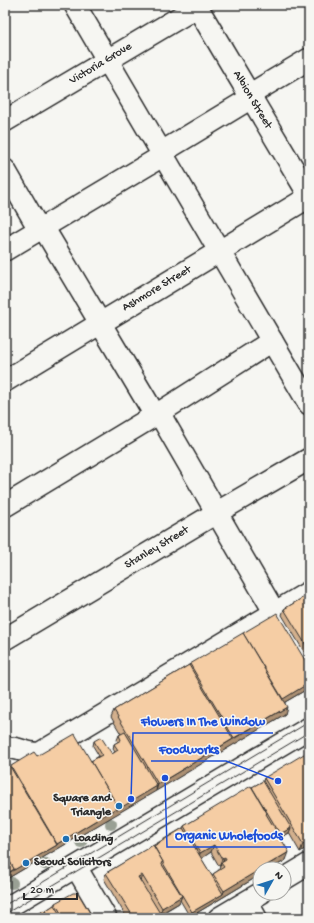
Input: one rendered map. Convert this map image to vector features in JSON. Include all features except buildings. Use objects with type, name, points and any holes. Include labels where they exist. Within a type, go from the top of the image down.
[{"type":"street","points":[[76,5],[309,404]]},
{"type":"street","name":"Victoria Grove","points":[[5,121],[196,6]]},
{"type":"street","name":"Albion Street","points":[[196,6],[309,196]]},
{"type":"street","points":[[5,250],[163,153],[309,59]]},
{"type":"street","points":[[5,170],[157,414],[309,672]]},
{"type":"street","name":"Ashmore Street","points":[[5,381],[220,252],[309,196]]},
{"type":"street","points":[[5,506],[157,414],[272,340]]},
{"type":"street","name":"Stanley Street","points":[[5,639],[216,512],[309,459]]},
{"type":"street","points":[[5,748],[30,753],[40,753],[309,592]]},
{"type":"street","points":[[5,909],[309,728]]},
{"type":"street","points":[[292,874],[309,864]]},
{"type":"street","points":[[76,867],[106,918]]},
{"type":"street","points":[[219,918],[255,904]]},
{"type":"tram line","points":[[5,905],[309,722]]},
{"type":"tram line","points":[[5,914],[309,732]]},
{"type":"place","name":"Organic Wholefoods","points":[[165,778]]},
{"type":"place","name":"Foodworks","points":[[278,781]]},
{"type":"place","name":"Flowers In The Window","points":[[131,799]]},
{"type":"place","name":"Square and Triangle","points":[[119,806]]},
{"type":"place","name":"Loading","points":[[66,839]]},
{"type":"place","name":"Seoud Solicitors","points":[[26,863]]}]
